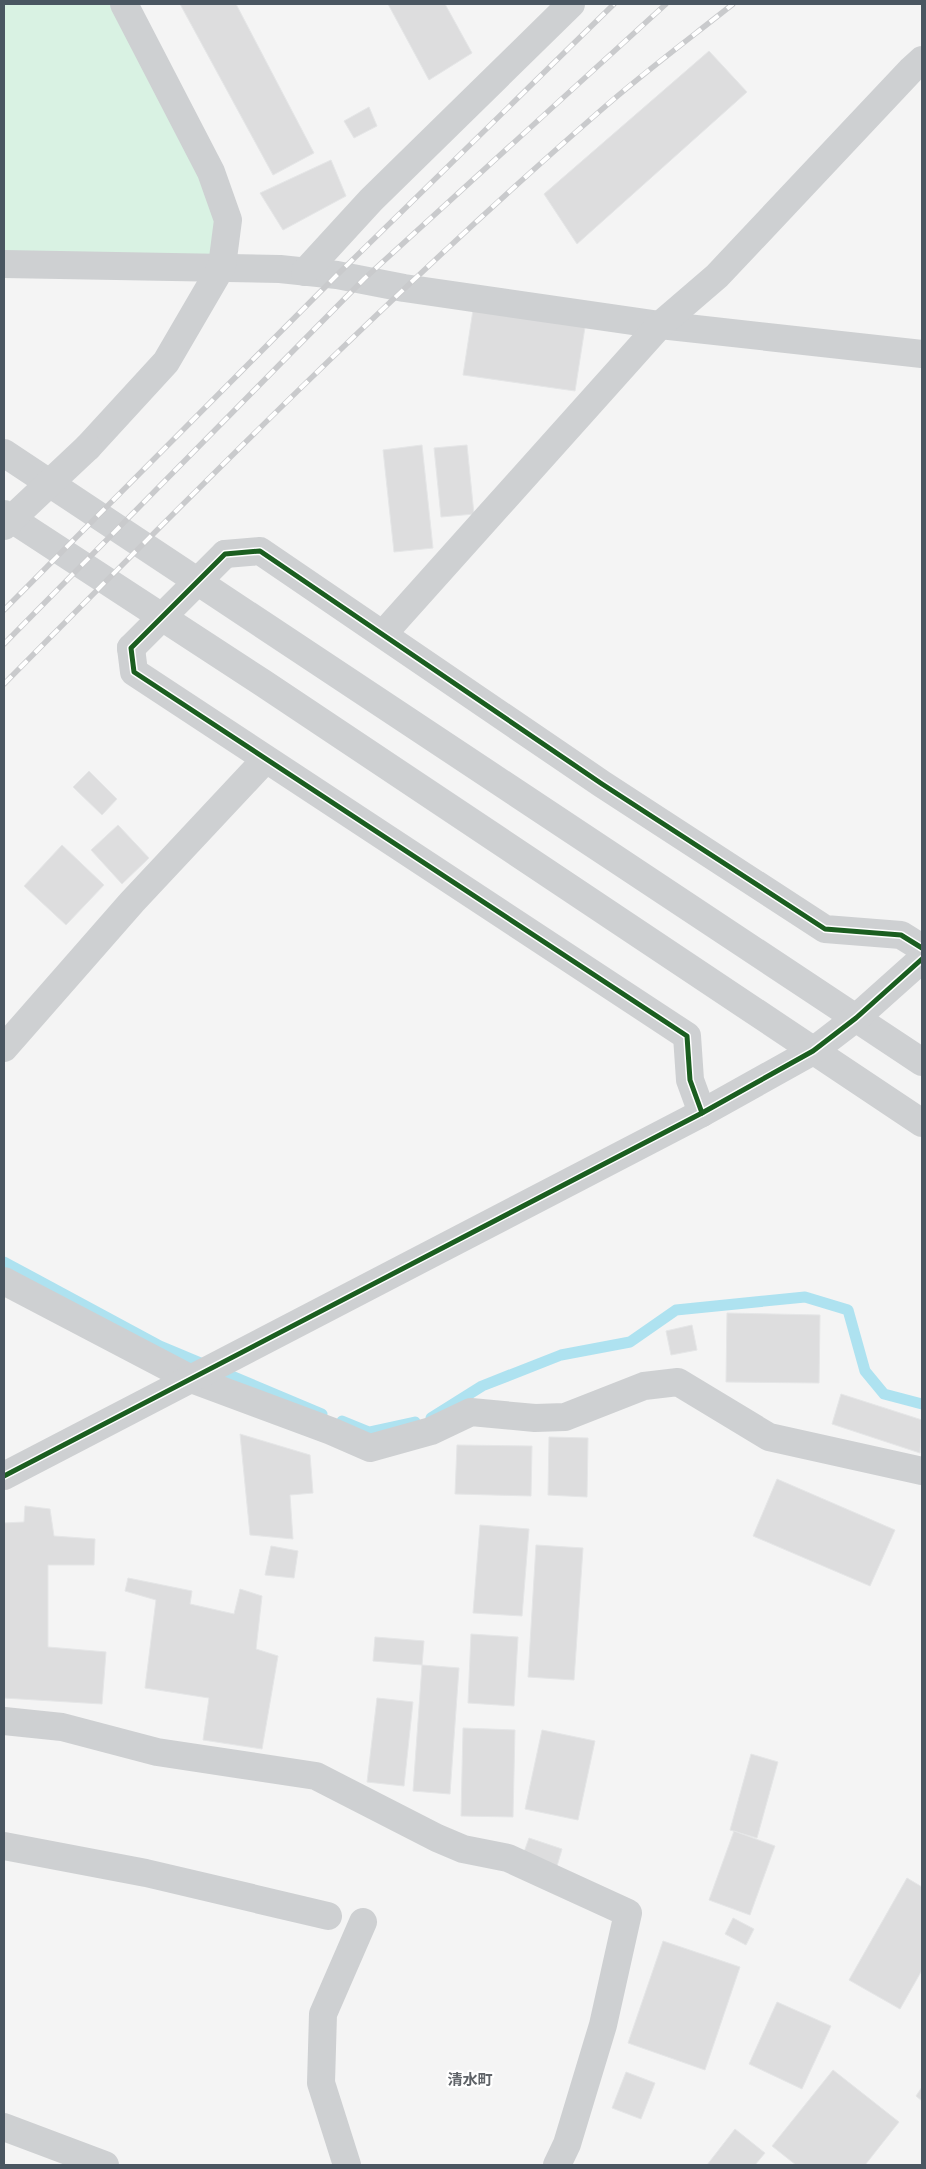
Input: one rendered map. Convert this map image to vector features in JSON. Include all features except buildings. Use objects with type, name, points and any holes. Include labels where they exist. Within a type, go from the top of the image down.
[{"type":"street","points":[[4,526],[88,446],[166,362],[222,266],[228,220],[211,172],[124,4]]},
{"type":"street","points":[[305,272],[371,200],[571,4]]},
{"type":"street","points":[[384,633],[660,325],[717,276],[922,60]]},
{"type":"street","points":[[4,264],[222,266],[337,275],[404,288],[660,325],[922,354]]},
{"type":"street","points":[[4,454],[922,1062]]},
{"type":"street","points":[[4,514],[263,683],[922,1123]]},
{"type":"street","points":[[702,1114],[690,1080],[687,1036],[134,672],[131,648],[225,554],[260,551],[384,633],[602,784],[824,929],[901,935],[922,948]]},
{"type":"street","points":[[4,1048],[132,902],[265,760]]},
{"type":"street","points":[[4,1476],[702,1114],[814,1051],[856,1018],[922,959]]},
{"type":"street","points":[[4,1281],[191,1379],[331,1431],[370,1448],[432,1431],[472,1412],[534,1418],[565,1417],[644,1386],[678,1382],[769,1437],[922,1471]]},
{"type":"street","points":[[4,1721],[62,1727],[157,1752],[316,1776],[437,1838],[463,1849],[508,1858],[628,1913],[603,2025],[567,2144],[557,2165]]},
{"type":"street","points":[[4,1846],[146,1873],[328,1916]]},
{"type":"street","points":[[347,2165],[321,2083],[323,2014],[363,1922]]},
{"type":"street","points":[[4,2127],[105,2165]]},
{"type":"green space","points":[[4,4],[124,4],[211,172],[222,266],[4,264]]},
{"type":"waterway","points":[[4,1262],[160,1346],[322,1414]]},
{"type":"waterway","points":[[431,1418],[482,1386],[561,1355],[630,1342],[676,1310],[805,1297],[848,1310],[865,1371],[884,1394],[922,1404]]},
{"type":"waterway","points":[[342,1421],[369,1432],[415,1422]]},
{"type":"railway","points":[[4,610],[337,275],[614,4]]},
{"type":"railway","points":[[4,644],[364,279],[666,4]]},
{"type":"railway","points":[[4,684],[223,464],[446,249],[616,97],[733,4]]},
{"type":"cycle path","points":[[702,1113],[690,1080],[687,1036],[134,672],[131,648],[225,554],[260,551],[602,784],[825,929],[901,935],[922,948]]},
{"type":"cycle path","points":[[4,1476],[702,1113],[813,1051],[856,1018],[922,959]]},
{"type":"district","name":"清水町","points":[[470,2080]]}]
